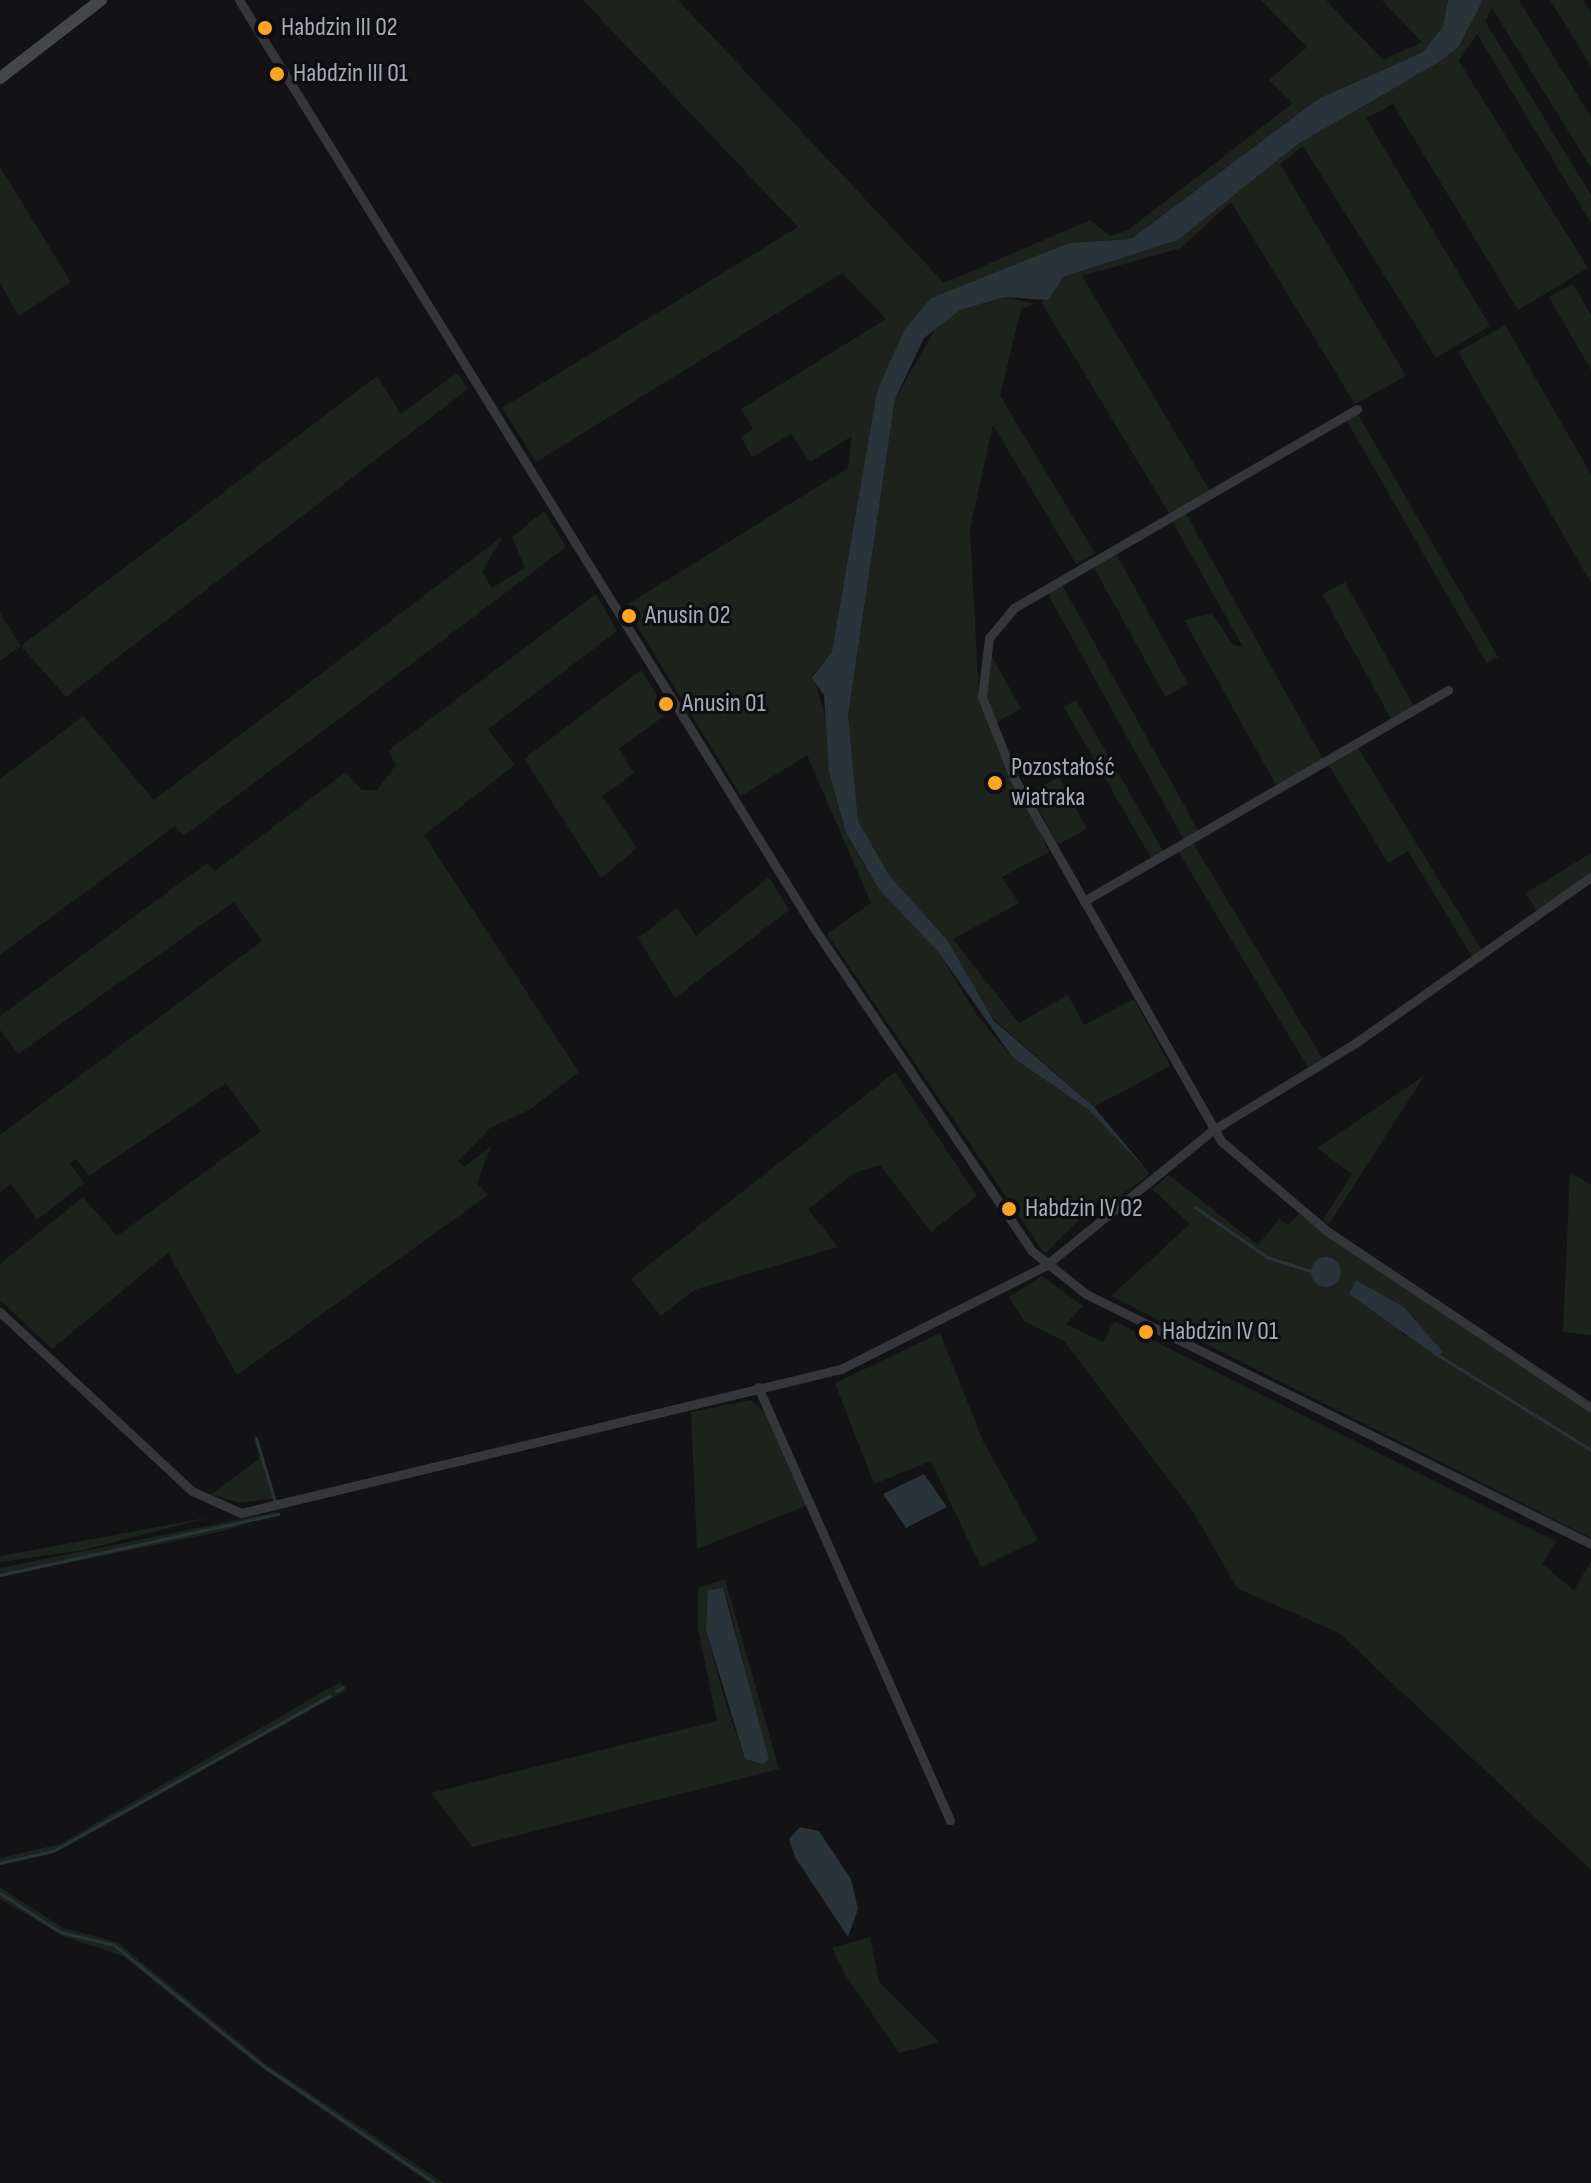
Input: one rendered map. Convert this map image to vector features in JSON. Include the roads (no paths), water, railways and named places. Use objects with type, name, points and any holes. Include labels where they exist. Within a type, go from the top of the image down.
[{"type":"street","points":[[0,78],[101,0]]},
{"type":"street","points":[[239,0],[812,925],[1045,1266],[1086,1294],[1591,1544]]},
{"type":"street","points":[[1357,409],[1051,583],[995,626],[981,676],[989,721],[1084,901],[1213,1130],[1327,1231],[1591,1408]]},
{"type":"street","points":[[1084,901],[1448,690]]},
{"type":"street","points":[[0,1312],[192,1491],[241,1513],[862,1362],[1045,1266],[1213,1130],[1354,1044],[1591,877]]},
{"type":"street","points":[[758,1387],[950,1820]]},
{"type":"waterway","points":[[1195,1207],[1267,1257],[1310,1271]]},
{"type":"waterway","points":[[1438,1355],[1591,1450]]},
{"type":"waterway","points":[[256,1438],[275,1502]]},
{"type":"waterway","points":[[0,1575],[278,1514]]},
{"type":"waterway","points":[[336,1691],[343,1687]]},
{"type":"waterway","points":[[0,1863],[53,1851],[329,1696]]},
{"type":"waterway","points":[[0,1893],[60,1932],[114,1945],[262,2065],[435,2183]]},
{"type":"place","name":"Habdzin III 02","points":[[265,28]]},
{"type":"place","name":"Habdzin III 01","points":[[277,74]]},
{"type":"place","name":"Anusin 02","points":[[629,616]]},
{"type":"place","name":"Anusin 01","points":[[666,704]]},
{"type":"place","name":"Pozostałość wiatraka","points":[[995,783]]},
{"type":"place","name":"Habdzin IV 02","points":[[1009,1209]]},
{"type":"place","name":"Habdzin IV 01","points":[[1146,1332]]}]
